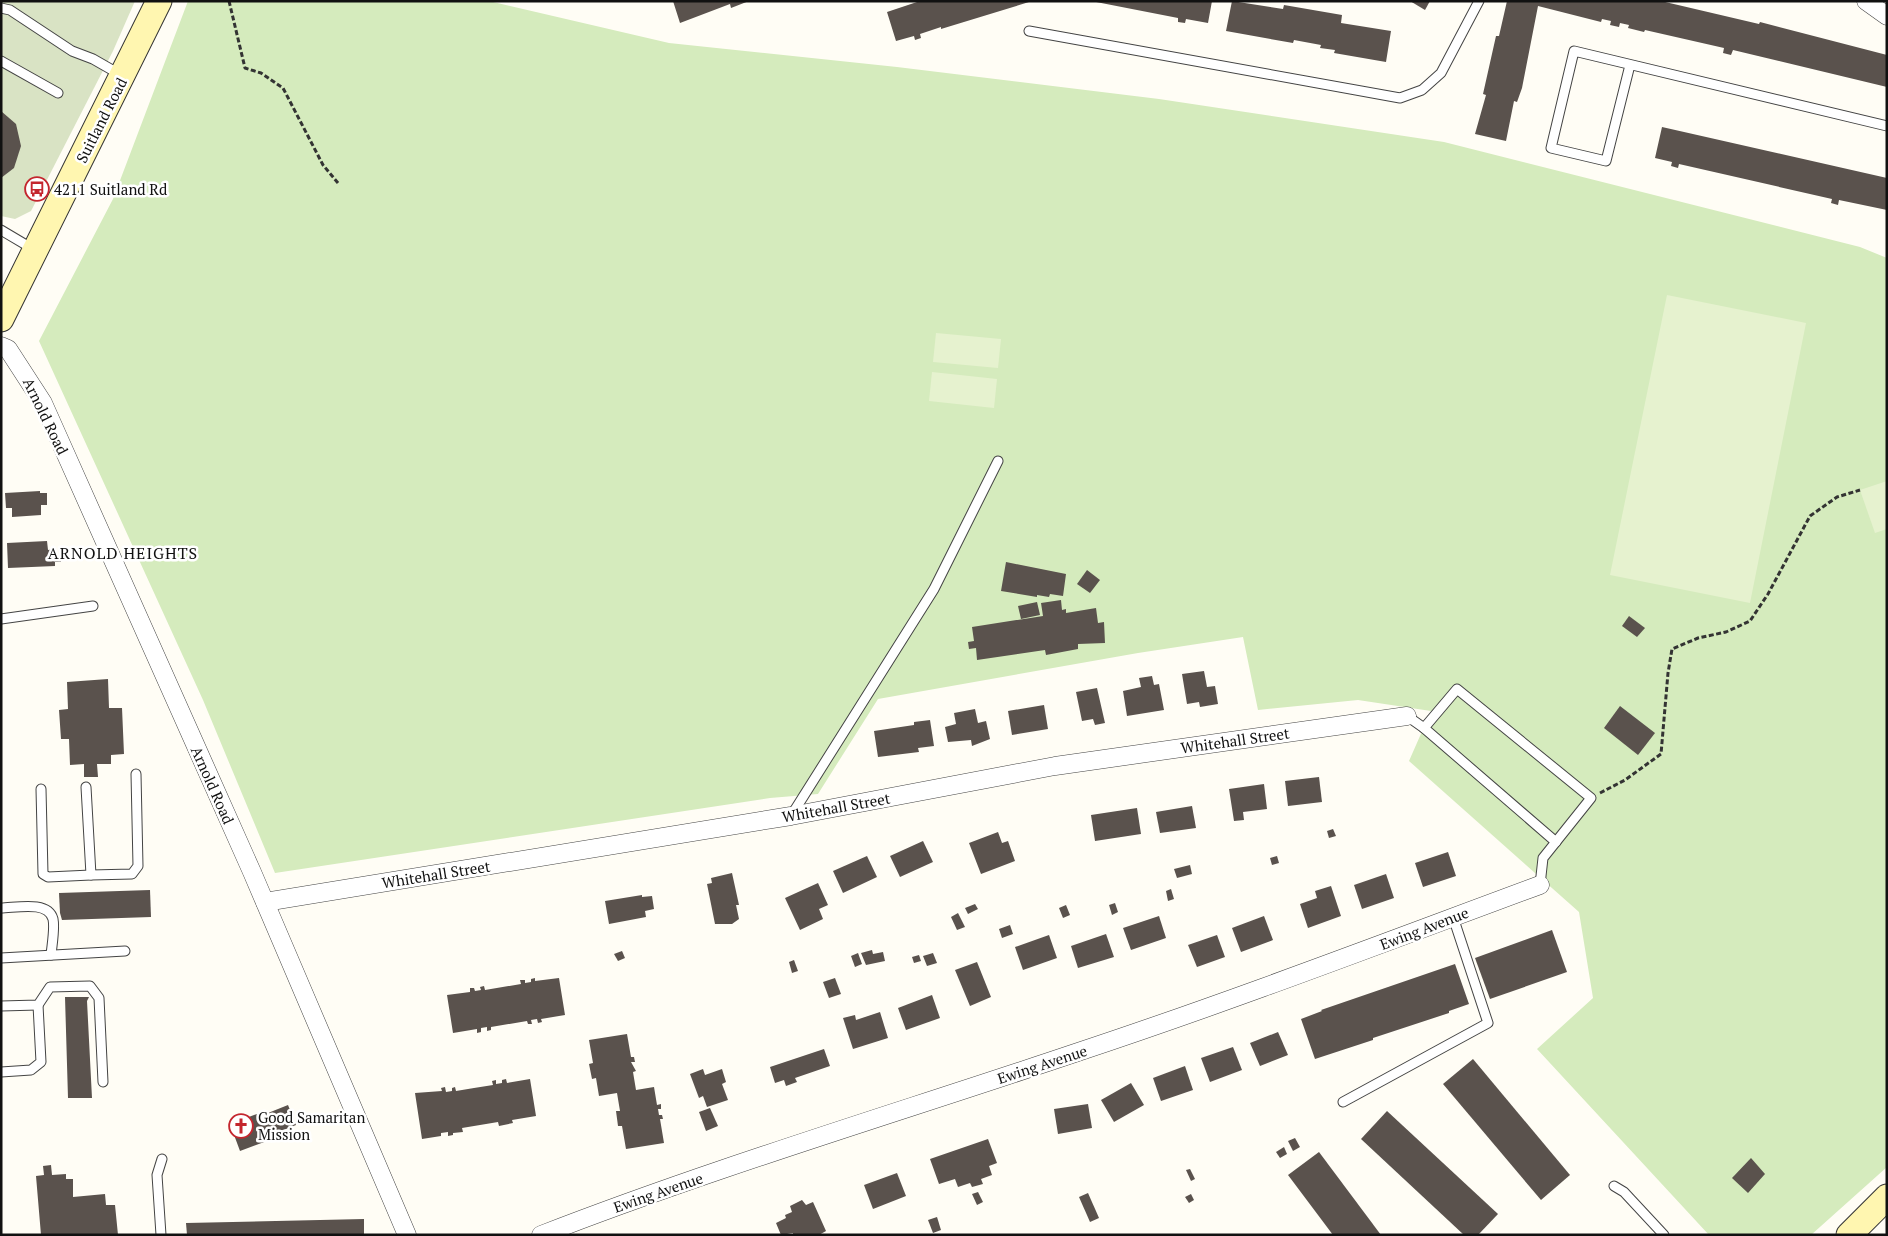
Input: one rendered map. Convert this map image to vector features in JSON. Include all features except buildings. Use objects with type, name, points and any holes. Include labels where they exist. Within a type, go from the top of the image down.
[{"type":"main road","name":"Suitland Road","points":[[1,319],[34,250],[123,77],[159,1]]},
{"type":"main road","points":[[1849,1235],[1887,1197]]},
{"type":"street","points":[[1866,1],[1887,16]]},
{"type":"street","name":"Arnold Road","points":[[1,346],[8,349],[43,403],[265,902],[407,1235]]},
{"type":"street","name":"Whitehall Street","points":[[265,902],[791,816],[1055,766],[1407,716]]},
{"type":"street","name":"Ewing Avenue","points":[[541,1235],[823,1136],[1075,1053],[1254,991],[1540,884]]},
{"type":"lane","points":[[1029,30],[1400,98],[1422,90],[1440,73],[1479,1]]},
{"type":"lane","points":[[1,8],[10,10],[72,51],[93,59],[123,77]]},
{"type":"lane","points":[[1630,65],[1606,161],[1551,148],[1574,51],[1887,126]]},
{"type":"lane","points":[[1,61],[58,93]]},
{"type":"lane","points":[[1,230],[34,250]]},
{"type":"lane","points":[[791,816],[934,588],[998,461]]},
{"type":"lane","points":[[1,619],[94,606]]},
{"type":"lane","points":[[1424,728],[1457,689],[1591,798],[1543,858],[1540,884]]},
{"type":"lane","points":[[1407,716],[1424,728],[1556,842]]},
{"type":"lane","points":[[40,789],[43,874],[48,877],[132,874],[138,866],[136,774]]},
{"type":"lane","points":[[86,787],[91,875]]},
{"type":"lane","points":[[1,908],[42,907],[48,911],[53,918],[51,955]]},
{"type":"lane","points":[[1343,1102],[1488,1023],[1453,917]]},
{"type":"lane","points":[[1,958],[125,951]]},
{"type":"lane","points":[[1,1072],[32,1070],[41,1062],[38,1005],[50,987],[90,986],[99,998],[103,1082]]},
{"type":"lane","points":[[1,1006],[38,1005]]},
{"type":"lane","points":[[160,1235],[156,1175],[162,1159]]},
{"type":"lane","points":[[1614,1186],[1624,1192],[1664,1235]]},
{"type":"path","points":[[229,1],[245,68],[261,73],[283,88],[323,165],[338,184]]},
{"type":"path","points":[[1591,798],[1625,780],[1661,754],[1672,649],[1698,638],[1726,632],[1750,621],[1768,594],[1810,516],[1837,497],[1860,490]]},
{"type":"green space","points":[[1,1],[135,1],[113,51],[31,211],[15,219],[1,216]]},
{"type":"green space","points":[[188,1],[489,1],[669,43],[897,67],[1159,99],[1444,142],[1860,247],[1887,258],[1887,1167],[1811,1235],[1709,1235],[1537,1049],[1593,998],[1579,912],[1409,761],[1431,711],[1358,700],[1258,710],[1243,637],[1138,653],[878,699],[818,794],[770,798],[275,873],[203,700],[39,341],[113,199]]},
{"type":"green space","points":[[1667,295],[1806,323],[1750,603],[1610,575]]},
{"type":"green space","points":[[936,333],[1001,339],[998,368],[933,362]]},
{"type":"green space","points":[[932,372],[997,379],[994,408],[929,401]]},
{"type":"green space","points":[[1887,481],[1887,529],[1875,533],[1860,490]]},
{"type":"place","name":"4211 Suitland Rd","points":[[37,189]]},
{"type":"place","name":"Good Samaritan Mission","points":[[241,1126]]},
{"type":"district","name":"ARNOLD HEIGHTS","points":[[123,553]]}]
